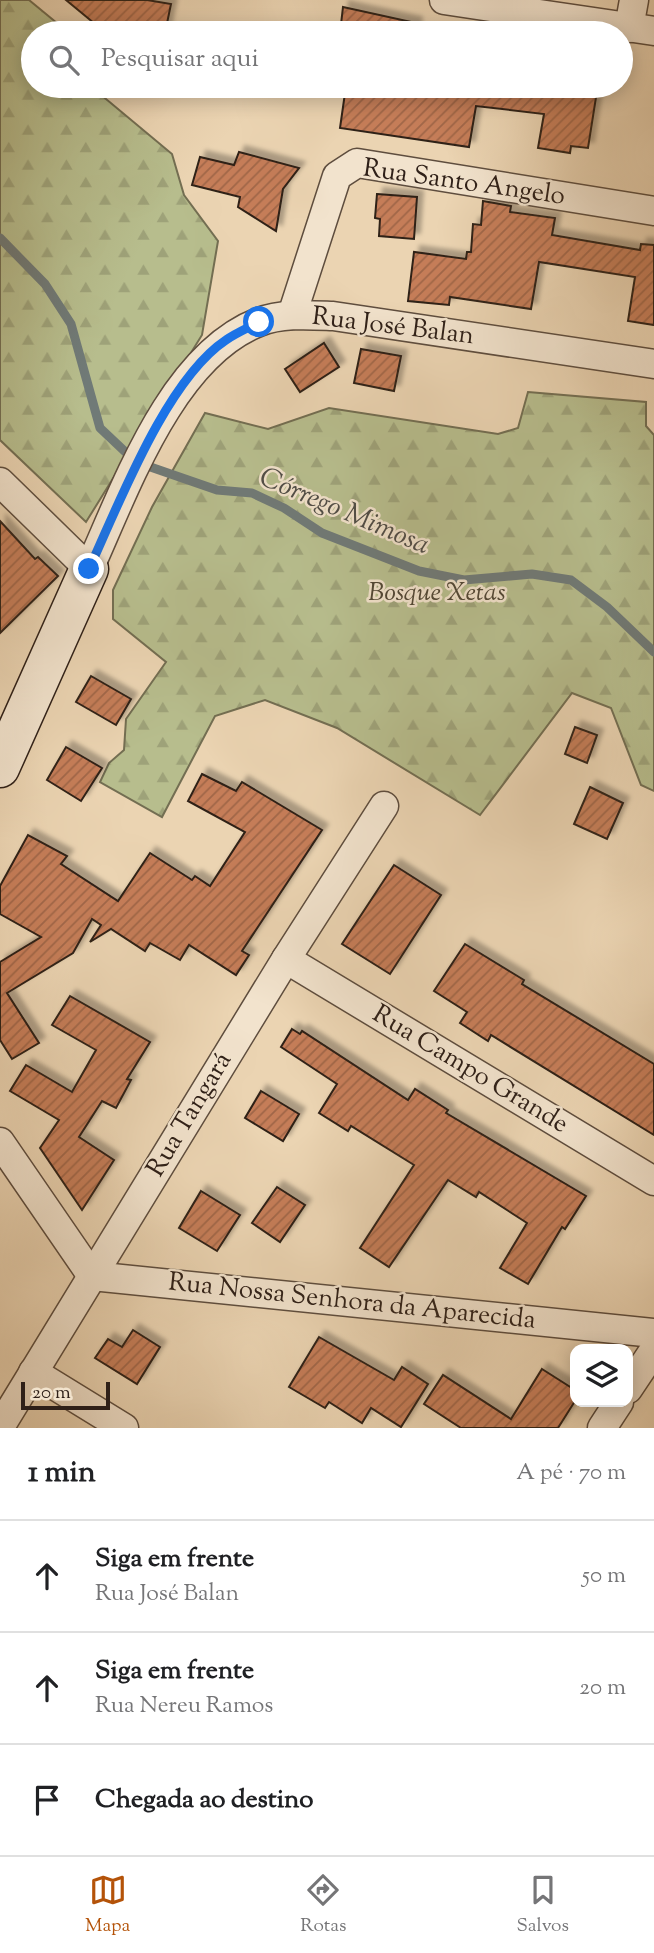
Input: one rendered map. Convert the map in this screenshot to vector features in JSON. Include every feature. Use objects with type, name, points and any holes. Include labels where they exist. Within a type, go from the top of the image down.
[{"type":"street","points":[[444,0],[587,21]]},
{"type":"street","points":[[634,0],[642,29]]},
{"type":"street","name":"Rua Santo Angelo","points":[[292,315],[337,176],[357,163],[654,211]]},
{"type":"street","name":"Rua José Balan","points":[[89,569],[128,482],[180,388],[224,341],[259,322],[292,315],[333,316],[654,364]]},
{"type":"street","points":[[0,482],[89,569],[0,768]]},
{"type":"street","name":"Rua Tangará","points":[[0,1427],[286,959],[384,806]]},
{"type":"street","name":"Rua Campo Grande","points":[[286,959],[654,1181]]},
{"type":"street","points":[[0,1142],[92,1276]]},
{"type":"street","name":"Rua Nossa Senhora da Aparecida","points":[[92,1276],[654,1333]]},
{"type":"street","points":[[633,1382],[654,1350]]},
{"type":"street","points":[[33,1373],[124,1428]]},
{"type":"street","points":[[602,1428],[617,1407]]},
{"type":"green space","points":[[0,0],[29,0],[54,21],[21,21],[21,98],[105,98],[172,154],[184,195],[218,241],[202,335],[86,522],[0,440]]},
{"type":"green space","name":"Bosque Xetas","points":[[528,392],[646,402],[646,426],[654,435],[654,791],[641,785],[611,708],[572,693],[480,815],[337,728],[265,700],[215,716],[162,817],[100,782],[109,763],[124,750],[126,719],[166,662],[113,619],[113,590],[152,507],[205,413],[268,429],[329,408],[498,434],[518,428]]},
{"type":"building","points":[[66,0],[147,0],[171,4],[167,21],[91,21]]},
{"type":"building","points":[[343,7],[407,21],[341,21]]},
{"type":"building","points":[[344,98],[596,98],[588,148],[571,146],[570,153],[538,148],[544,114],[476,106],[469,147],[340,128]]},
{"type":"building","points":[[239,152],[299,168],[283,189],[276,231],[238,207],[240,197],[192,185],[200,157],[234,165]]},
{"type":"building","points":[[377,194],[417,197],[414,239],[379,236],[380,219],[375,218]]},
{"type":"building","points":[[483,201],[511,206],[510,212],[555,218],[552,235],[640,250],[641,244],[654,245],[654,325],[628,321],[635,277],[539,262],[531,309],[450,297],[449,305],[408,301],[414,252],[466,259],[467,252],[471,252],[473,224],[481,225]]},
{"type":"building","points":[[324,343],[339,367],[300,392],[285,369]]},
{"type":"building","points":[[361,349],[401,356],[394,391],[354,383]]},
{"type":"building","points":[[0,521],[35,559],[38,557],[58,576],[0,633]]},
{"type":"building","points":[[91,676],[131,699],[116,725],[76,702]]},
{"type":"building","points":[[575,727],[597,735],[587,763],[565,754]]},
{"type":"building","points":[[66,747],[102,768],[81,801],[47,780]]},
{"type":"building","points":[[202,774],[236,791],[242,782],[322,830],[242,951],[249,955],[236,975],[189,945],[180,960],[150,943],[145,951],[111,929],[90,942],[101,925],[92,919],[73,953],[7,993],[39,1043],[12,1059],[0,1040],[0,962],[41,937],[0,914],[0,886],[28,835],[67,856],[61,864],[118,901],[150,853],[192,880],[195,876],[210,886],[245,832],[188,801]]},
{"type":"building","points":[[590,787],[623,803],[607,839],[574,824]]},
{"type":"building","points":[[394,865],[441,895],[390,974],[342,944]]},
{"type":"building","points":[[465,944],[524,980],[522,984],[654,1064],[654,1135],[491,1035],[488,1041],[460,1023],[467,1012],[434,991]]},
{"type":"building","points":[[70,996],[150,1042],[127,1079],[131,1080],[116,1108],[102,1101],[79,1137],[114,1160],[82,1210],[40,1148],[59,1120],[10,1091],[26,1065],[72,1092],[96,1050],[52,1025]]},
{"type":"building","points":[[292,1029],[300,1034],[302,1031],[408,1100],[415,1089],[448,1110],[446,1113],[586,1196],[565,1229],[562,1227],[528,1284],[500,1268],[527,1223],[479,1192],[476,1197],[448,1180],[389,1267],[360,1248],[414,1165],[351,1126],[348,1131],[319,1113],[337,1084],[281,1047]]},
{"type":"building","points":[[261,1091],[299,1114],[283,1141],[245,1118]]},
{"type":"building","points":[[277,1187],[305,1205],[280,1242],[252,1223]]},
{"type":"building","points":[[201,1191],[240,1215],[217,1251],[179,1228]]},
{"type":"building","points":[[133,1330],[160,1347],[137,1384],[95,1358],[108,1339],[122,1347]]},
{"type":"building","points":[[319,1337],[394,1380],[402,1367],[428,1384],[401,1427],[371,1408],[362,1423],[329,1402],[325,1408],[289,1387]]},
{"type":"building","points":[[542,1369],[570,1387],[571,1407],[558,1428],[461,1428],[424,1404],[443,1375],[511,1419]]},
{"type":"waterway","name":"Córrego Mimosa","points":[[0,238],[45,284],[71,324],[100,428],[136,462],[217,490],[252,493],[284,508],[322,533],[419,571],[464,580],[532,574],[571,580],[607,607],[654,652]]},
{"type":"route","points":[[89,569],[128,482],[180,388],[224,341],[259,322]]}]
